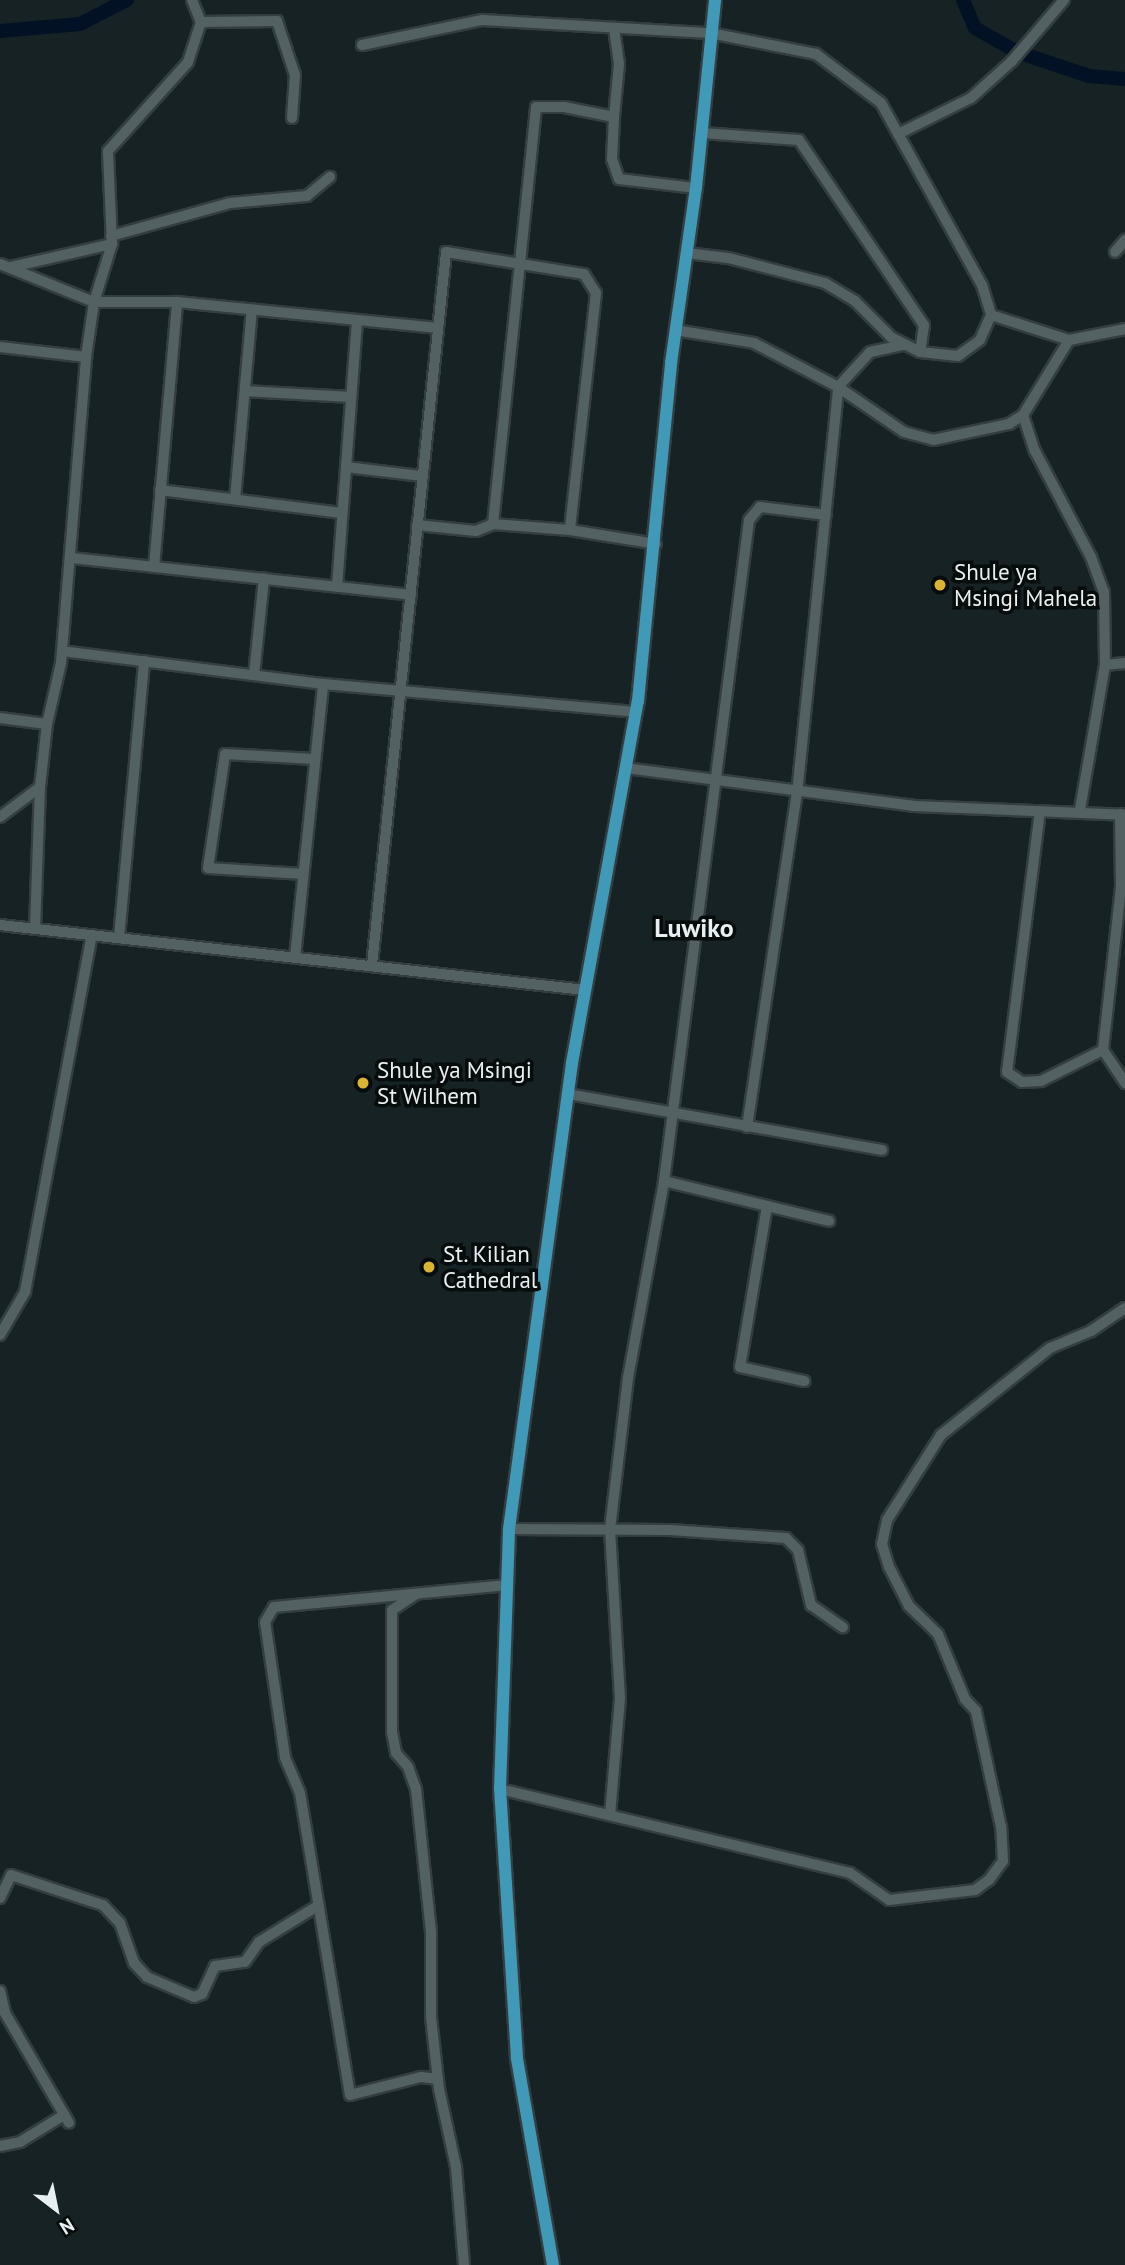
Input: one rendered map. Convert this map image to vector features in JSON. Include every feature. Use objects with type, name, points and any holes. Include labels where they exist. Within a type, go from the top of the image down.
[{"type":"main road","points":[[553,2265],[517,2058],[500,1788],[509,1529],[568,1094],[636,712],[656,544],[675,330],[696,188],[715,0]]},
{"type":"street","points":[[35,929],[40,787],[47,724],[62,651],[72,558],[86,357],[94,302],[111,240],[108,151],[188,62],[201,22],[192,0]]},
{"type":"street","points":[[898,134],[971,98],[1012,61],[1063,0]]},
{"type":"street","points":[[362,46],[482,20],[710,33],[816,54],[881,103],[982,285],[992,315],[980,340],[958,356],[920,352],[906,345],[855,301],[825,284],[755,264],[685,253]]},
{"type":"street","points":[[201,22],[277,21],[295,75],[292,118]]},
{"type":"street","points":[[614,29],[620,64],[612,159],[619,178],[696,188]]},
{"type":"street","points":[[493,524],[536,107],[564,107],[614,117]]},
{"type":"street","points":[[702,133],[800,140],[924,325],[920,352]]},
{"type":"street","points":[[5,265],[111,240],[230,203],[307,196],[330,177]]},
{"type":"street","points":[[1115,253],[1125,240]]},
{"type":"street","points":[[372,965],[436,328],[446,252],[584,274],[596,293],[570,530]]},
{"type":"street","points":[[5,265],[94,302],[177,302],[436,328]]},
{"type":"street","points":[[154,567],[177,302]]},
{"type":"street","points":[[235,499],[252,310]]},
{"type":"street","points":[[992,315],[1069,340],[1125,329]]},
{"type":"street","points":[[337,587],[356,322]]},
{"type":"street","points":[[675,330],[754,342],[838,387],[904,432],[933,440],[1009,424],[1023,415],[1069,340]]},
{"type":"street","points":[[747,1127],[797,794],[838,387],[870,352],[906,345]]},
{"type":"street","points":[[0,347],[86,357]]},
{"type":"street","points":[[245,391],[351,397]]},
{"type":"street","points":[[1023,415],[1035,452],[1091,557],[1104,592],[1105,665],[1080,810]]},
{"type":"street","points":[[346,467],[422,476]]},
{"type":"street","points":[[160,490],[342,513]]},
{"type":"street","points":[[610,1815],[620,1698],[610,1529],[630,1366],[664,1181],[719,781],[749,520],[760,507],[826,514]]},
{"type":"street","points":[[418,525],[476,531],[493,524],[570,530],[656,544]]},
{"type":"street","points":[[72,558],[411,595]]},
{"type":"street","points":[[254,676],[264,579]]},
{"type":"street","points":[[62,651],[323,684],[636,712]]},
{"type":"street","points":[[119,938],[144,661]]},
{"type":"street","points":[[1105,665],[1125,663]]},
{"type":"street","points":[[295,957],[323,684]]},
{"type":"street","points":[[0,718],[47,724]]},
{"type":"street","points":[[303,874],[208,868],[225,754],[315,759]]},
{"type":"street","points":[[626,768],[797,794],[913,806],[1080,810],[1123,815],[1121,887],[1103,1050],[1125,1083]]},
{"type":"street","points":[[0,817],[40,787]]},
{"type":"street","points":[[1040,811],[1007,1072],[1021,1082],[1041,1080],[1080,1065],[1103,1050]]},
{"type":"street","points":[[0,925],[585,990]]},
{"type":"street","points":[[0,1335],[25,1292],[92,935]]},
{"type":"street","points":[[568,1094],[882,1150]]},
{"type":"street","points":[[664,1181],[829,1221]]},
{"type":"street","points":[[766,1206],[740,1367],[804,1381]]},
{"type":"street","points":[[500,1788],[850,1873],[889,1900],[975,1890],[989,1880],[1003,1861],[1001,1827],[976,1711],[965,1699],[938,1634],[909,1606],[889,1567],[882,1544],[887,1520],[941,1435],[968,1410],[1050,1348],[1091,1331],[1125,1308]]},
{"type":"street","points":[[509,1529],[610,1529],[786,1538],[798,1550],[811,1605],[843,1627]]},
{"type":"street","points":[[438,2079],[421,2077],[350,2095],[300,1793],[285,1757],[265,1622],[274,1607],[505,1585]]},
{"type":"street","points":[[416,1594],[392,1610],[392,1732],[396,1754],[408,1767],[416,1789],[431,1932],[431,2017],[438,2079],[456,2167],[464,2265]]},
{"type":"street","points":[[0,1877],[11,1875],[103,1905],[120,1923],[134,1963],[147,1977],[194,1997],[202,1994],[215,1966],[245,1962],[259,1942],[318,1905]]},
{"type":"street","points":[[0,1898],[11,1875]]},
{"type":"street","points":[[0,1991],[5,2012],[66,2119],[20,2142],[0,2146]]},
{"type":"waterway","points":[[0,31],[80,24],[127,0]]},
{"type":"waterway","points":[[963,0],[975,28],[1017,52],[1089,76],[1125,79]]},
{"type":"place","name":"Shule ya Msingi Mahela","points":[[940,585]]},
{"type":"place","name":"Shule ya Msingi St Wilhem","points":[[363,1083]]},
{"type":"place","name":"St. Kilian Cathedral","points":[[429,1267]]},
{"type":"district","name":"Luwiko","points":[[694,928]]}]
